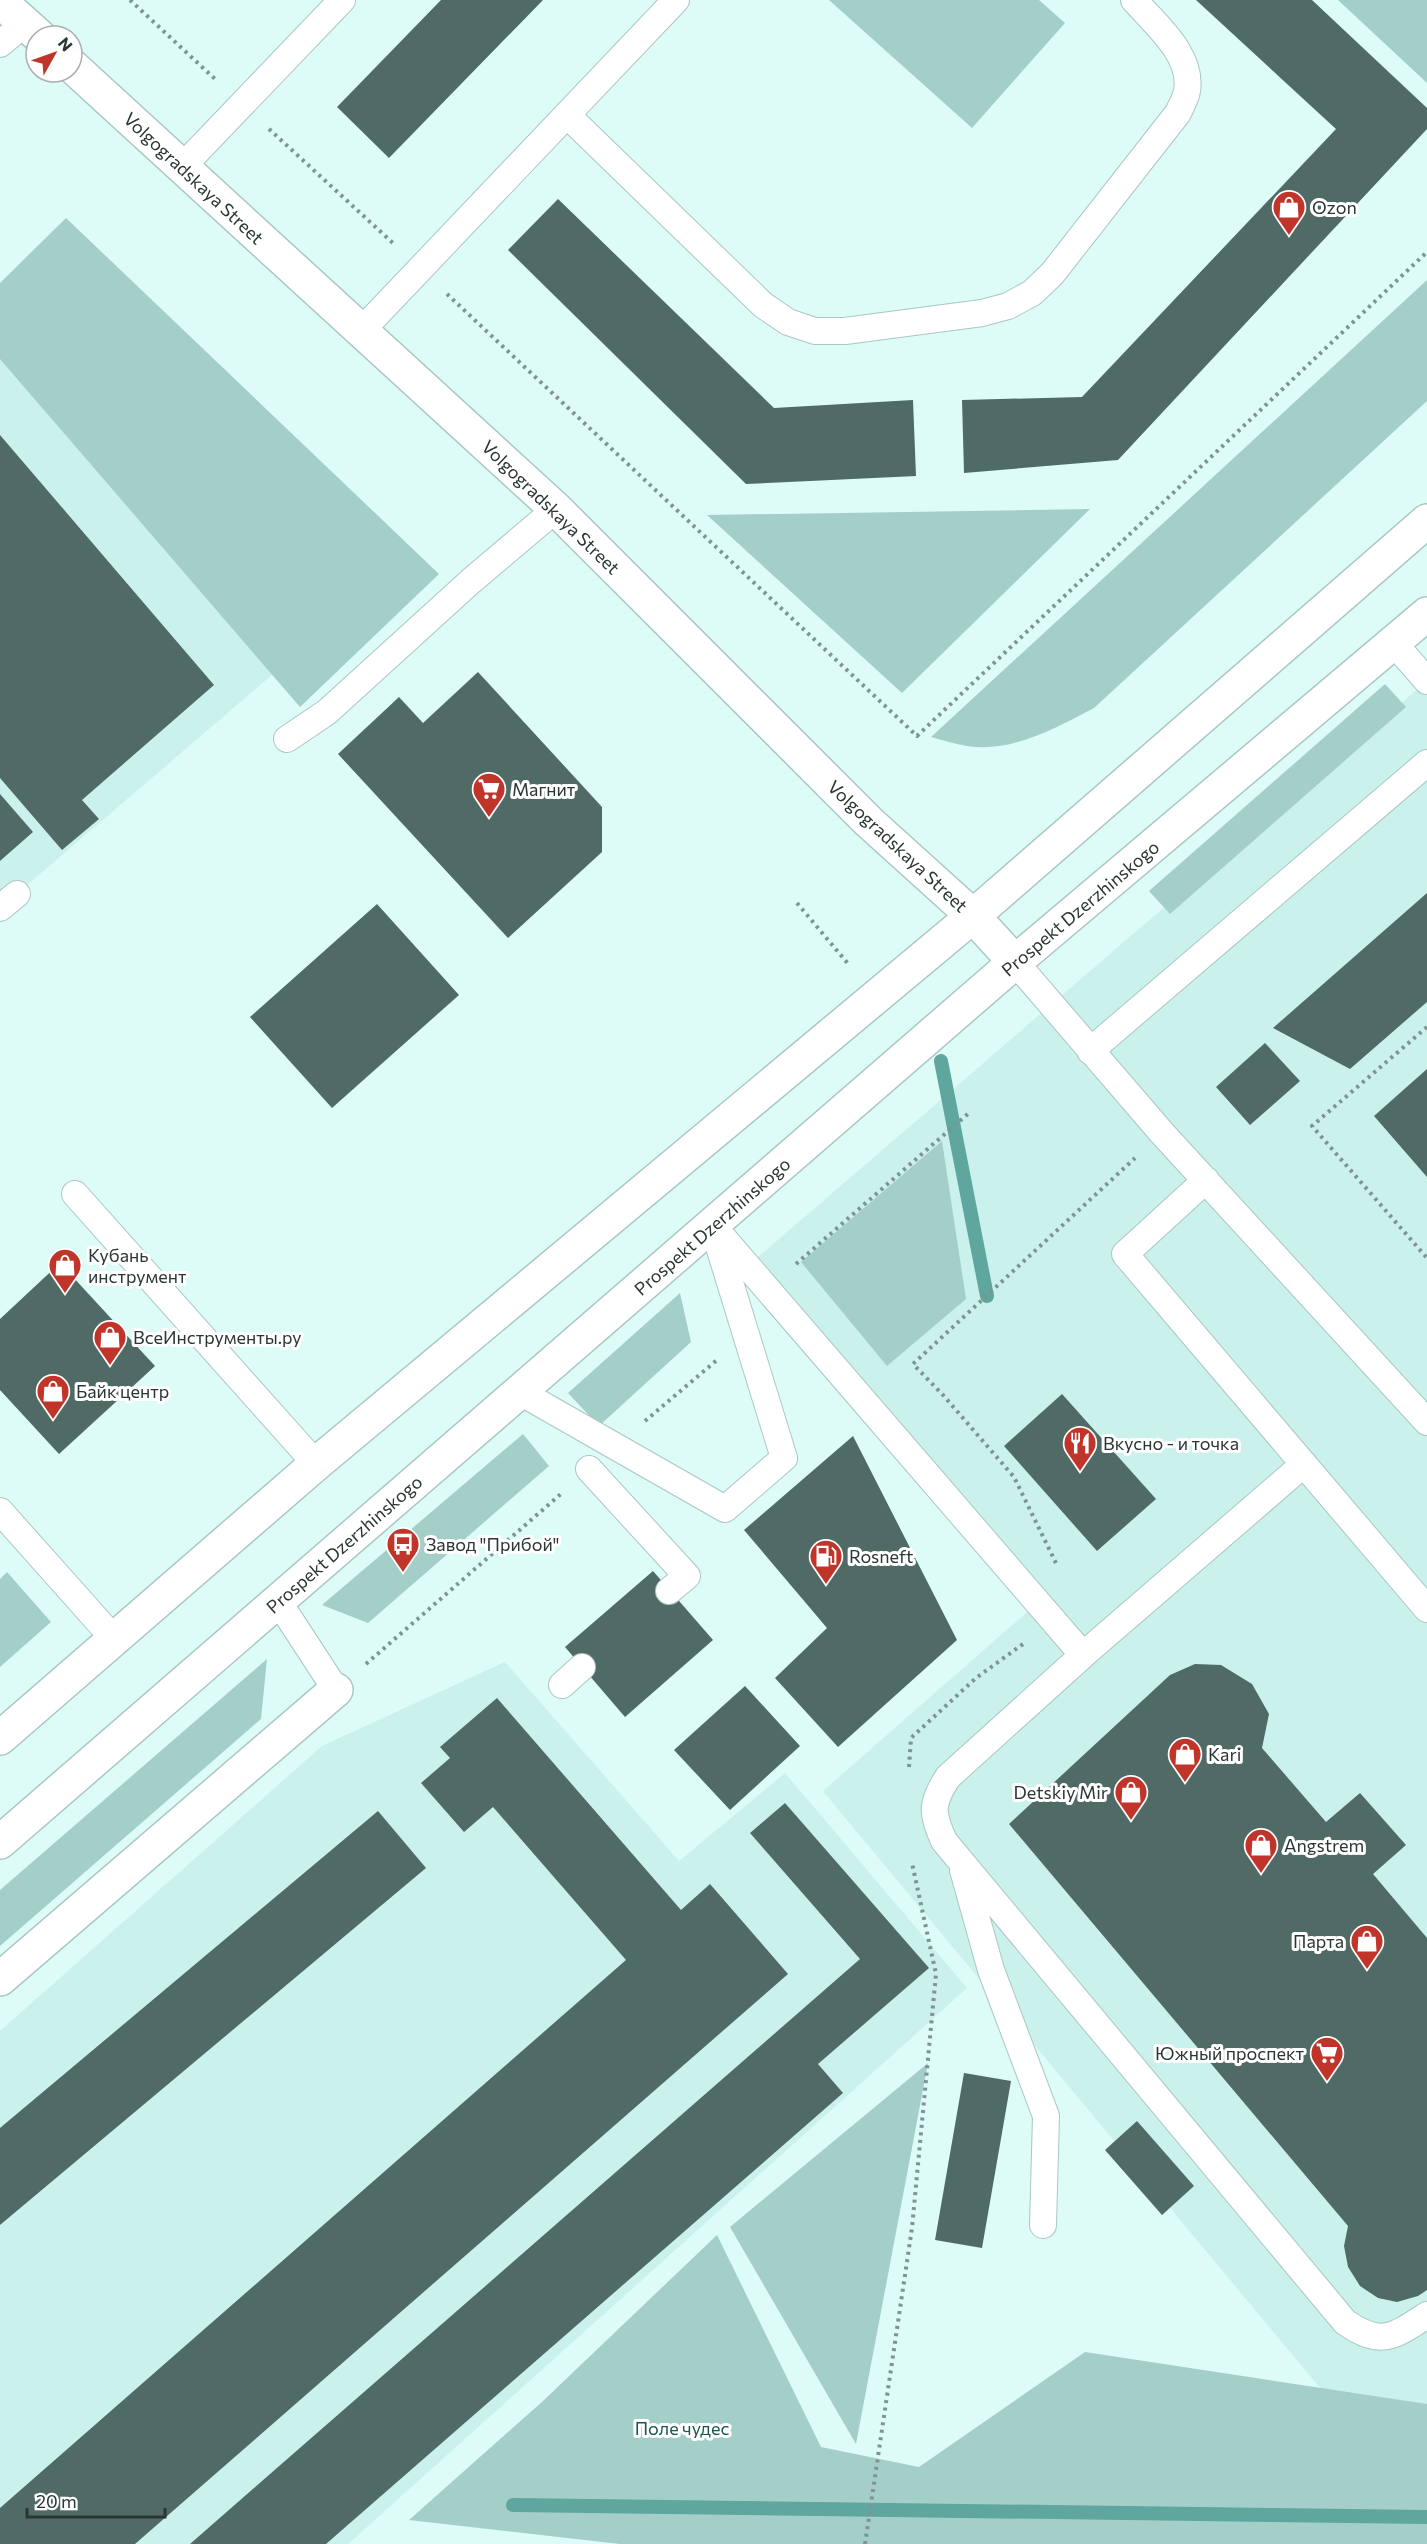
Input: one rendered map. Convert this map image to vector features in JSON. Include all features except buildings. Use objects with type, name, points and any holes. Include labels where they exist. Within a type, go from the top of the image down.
[{"type":"street","points":[[0,1],[25,24]]},
{"type":"street","name":"Volgogradskaya Street","points":[[84,77],[556,509],[869,822],[973,916],[1015,962]]},
{"type":"street","points":[[0,1738],[316,1464],[973,916],[1427,521]]},
{"type":"street","name":"Prospekt Dzerzhinskogo","points":[[0,1842],[1015,962],[1427,614]]},
{"type":"street","points":[[0,1979],[336,1690]]},
{"type":"lane","points":[[182,167],[342,0]]},
{"type":"lane","points":[[361,330],[676,0]]},
{"type":"lane","points":[[567,115],[763,305],[788,322],[815,331],[845,331],[982,312],[1008,306],[1032,293],[1052,274],[1178,113],[1187,93],[1187,70],[1177,51],[1134,0]]},
{"type":"lane","points":[[0,44],[24,34]]},
{"type":"lane","points":[[287,739],[327,712],[471,581],[556,509]]},
{"type":"lane","points":[[1394,642],[1427,681]]},
{"type":"lane","points":[[1090,1051],[1427,763]]},
{"type":"lane","points":[[1015,962],[1090,1051],[1427,1422]]},
{"type":"lane","points":[[1206,1180],[1125,1254],[1427,1609]]},
{"type":"lane","points":[[75,1194],[316,1464]]},
{"type":"lane","points":[[712,1225],[1083,1655]]},
{"type":"lane","points":[[520,1392],[725,1509],[784,1458],[712,1225]]},
{"type":"lane","points":[[1304,1464],[1083,1655],[948,1777],[935,1797],[934,1819],[944,1840],[961,1861],[1345,2322],[1362,2334],[1384,2338],[1403,2331],[1427,2315]]},
{"type":"lane","points":[[589,1469],[687,1576],[669,1591]]},
{"type":"lane","points":[[0,1511],[115,1640]]},
{"type":"lane","points":[[278,1601],[336,1690]]},
{"type":"lane","points":[[562,1685],[582,1667]]},
{"type":"lane","points":[[961,1861],[991,1970],[1046,2116],[1043,2225]]},
{"type":"path","points":[[130,0],[420,268],[917,736],[1427,252]]},
{"type":"path","points":[[797,903],[850,966]]},
{"type":"path","points":[[1427,1027],[1312,1126],[1427,1258]]},
{"type":"path","points":[[768,1290],[970,1112]]},
{"type":"path","points":[[615,1446],[747,1335]]},
{"type":"path","points":[[336,1690],[589,1469]]},
{"type":"shaded area","points":[[0,286],[329,626],[0,908]]},
{"type":"shaded area","points":[[1427,681],[1427,2460],[1346,2419],[823,1791],[1043,1598],[750,1264]]},
{"type":"shaded area","points":[[505,1662],[679,1861],[785,1773],[967,1988],[348,2544],[0,2544],[0,2031],[322,1746]]},
{"type":"green space","points":[[829,0],[1039,0],[1065,23],[972,128]]},
{"type":"green space","points":[[1338,0],[1427,0],[1427,83]]},
{"type":"green space","points":[[66,218],[439,574],[300,707],[0,359],[0,283]]},
{"type":"green space","points":[[1427,280],[1427,401],[1094,708],[1049,731],[1000,746],[967,746],[931,737]]},
{"type":"green space","points":[[1090,509],[902,693],[707,515]]},
{"type":"green space","points":[[1385,684],[1406,707],[1170,914],[1149,891]]},
{"type":"green space","points":[[942,1141],[966,1299],[887,1366],[801,1262]]},
{"type":"green space","points":[[680,1293],[691,1342],[599,1426],[568,1393]]},
{"type":"green space","points":[[523,1434],[549,1466],[368,1623],[322,1605]]},
{"type":"green space","points":[[7,1572],[51,1622],[0,1667],[0,1579]]},
{"type":"green space","points":[[267,1659],[261,1719],[0,1946],[0,1890]]},
{"type":"green space","points":[[928,2063],[856,2444],[730,2227]]},
{"type":"green space","name":"Поле чудес","points":[[717,2235],[821,2447],[919,2467],[1085,2352],[1427,2404],[1427,2544],[620,2544],[409,2520],[543,2401]]},
{"type":"waterway","points":[[941,1061],[987,1296]]},
{"type":"waterway","points":[[513,2505],[1427,2517]]},
{"type":"place","name":"Ozon","points":[[1289,236]]},
{"type":"place","name":"Магнит","points":[[489,818]]},
{"type":"place","name":"Кубань инструмент","points":[[65,1294]]},
{"type":"place","name":"ВсеИнструменты.ру","points":[[110,1366]]},
{"type":"place","name":"Байк центр","points":[[53,1420]]},
{"type":"place","name":"Вкусно - и точка","points":[[1080,1472]]},
{"type":"place","name":"Завод \"Прибой\"","points":[[403,1573]]},
{"type":"place","name":"Rosneft","points":[[826,1585]]},
{"type":"place","name":"Kari","points":[[1185,1783]]},
{"type":"place","name":"Detskiy Mir","points":[[1131,1821]]},
{"type":"place","name":"Angstrem","points":[[1261,1874]]},
{"type":"place","name":"Парта","points":[[1367,1970]]},
{"type":"place","name":"Южный проспект","points":[[1327,2082]]}]
